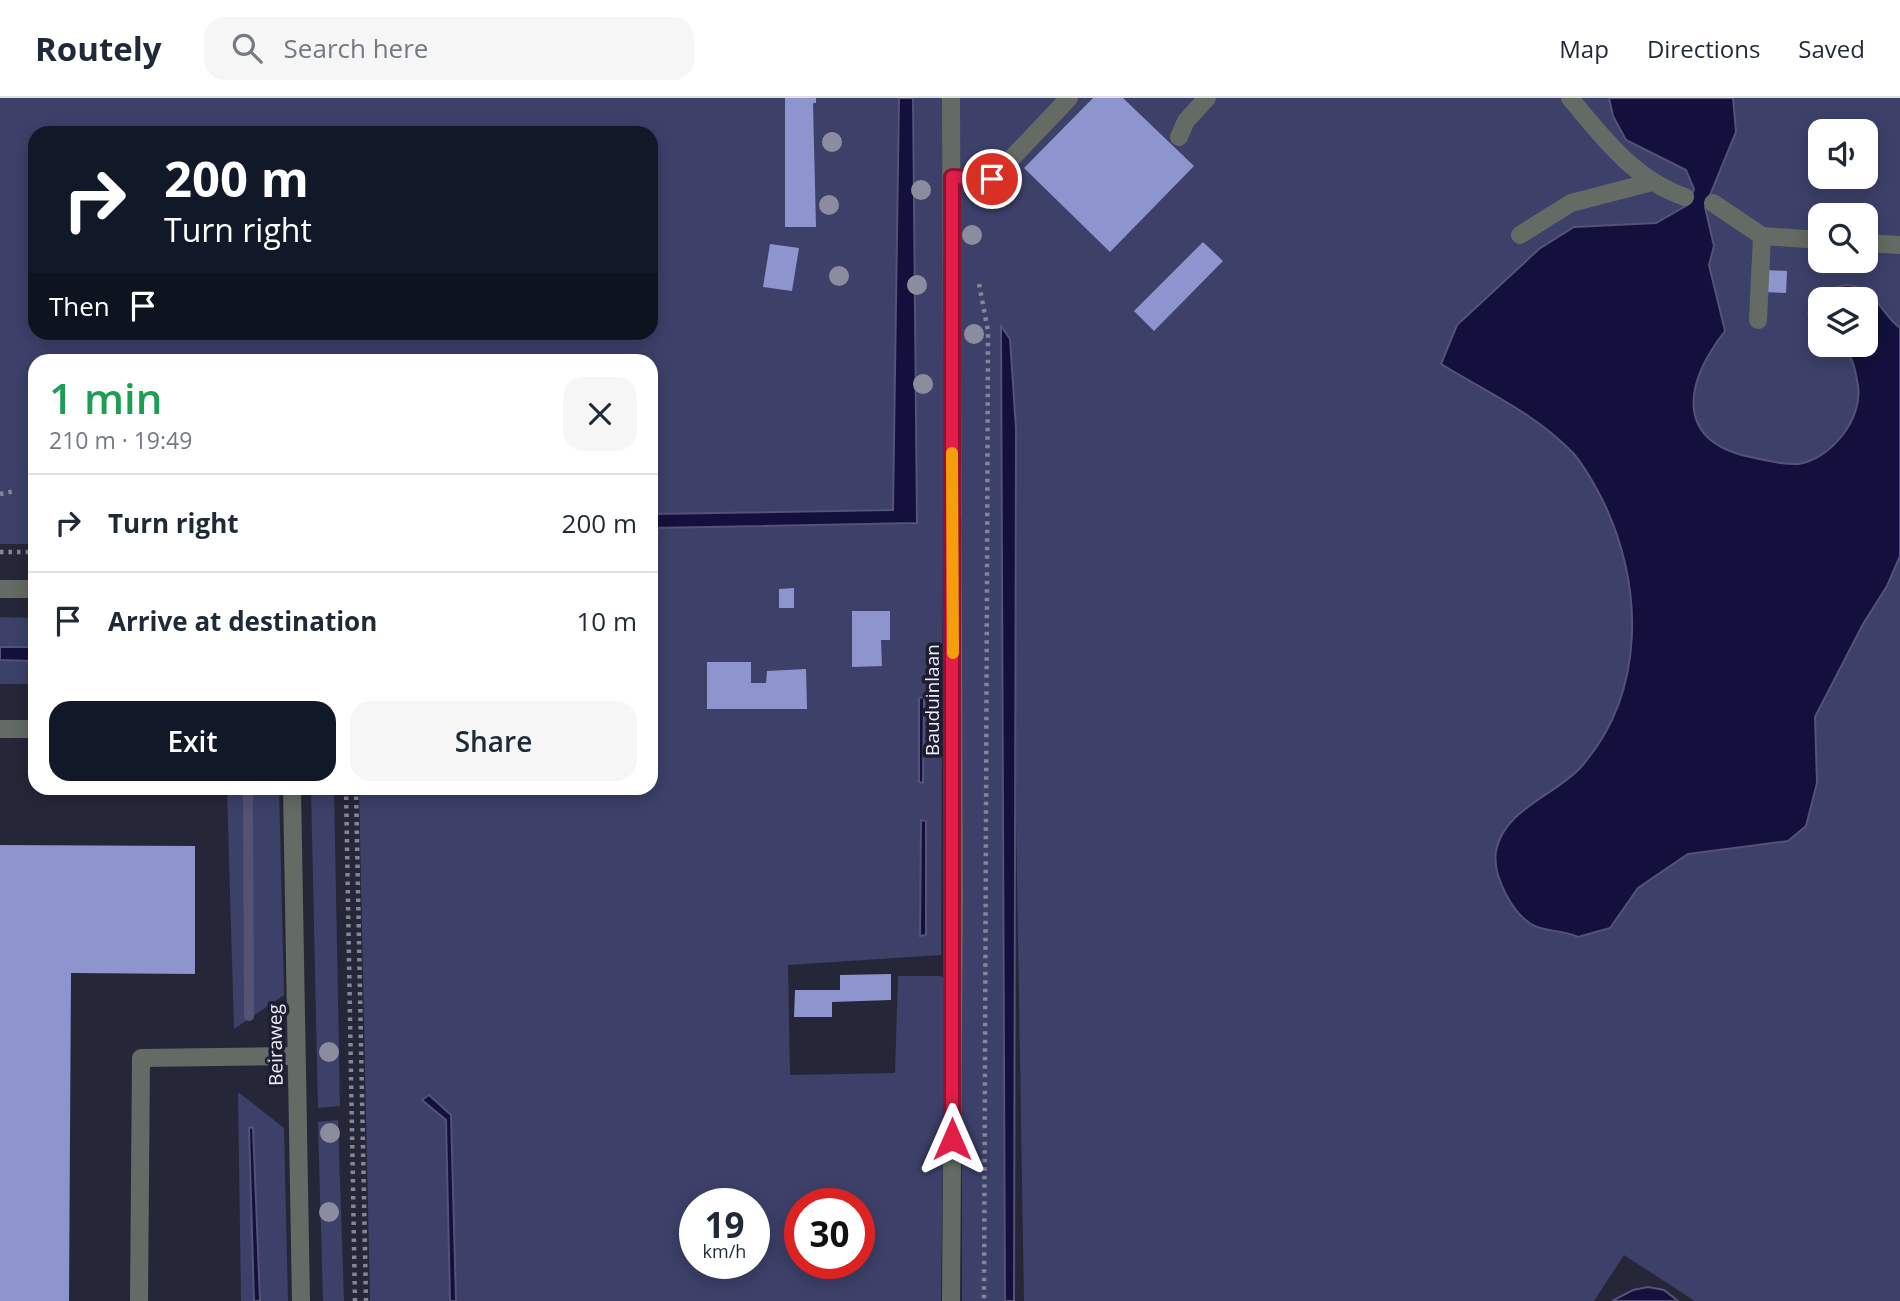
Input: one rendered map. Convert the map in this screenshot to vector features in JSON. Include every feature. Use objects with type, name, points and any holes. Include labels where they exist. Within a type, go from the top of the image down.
[{"type":"street","name":"Bauduinlaan","points":[[951,98],[951,1301]]},
{"type":"street","points":[[952,177],[992,179],[1069,98]]},
{"type":"street","points":[[1180,136],[1186,121],[1207,98]]},
{"type":"street","points":[[1570,98],[1622,159],[1662,189],[1685,197]]},
{"type":"street","points":[[1520,235],[1571,203],[1652,182]]},
{"type":"street","points":[[1713,203],[1762,236],[1808,239]]},
{"type":"street","points":[[1758,320],[1762,236]]},
{"type":"street","points":[[1878,244],[1900,245]]},
{"type":"street","points":[[0,589],[28,589]]},
{"type":"street","points":[[0,729],[28,729]]},
{"type":"street","name":"Beiraweg","points":[[292,795],[301,1301]]},
{"type":"street","points":[[139,1301],[141,1058],[296,1056]]},
{"type":"path","points":[[978,278],[988,331],[984,1301]]},
{"type":"path","points":[[0,494],[15,491]]},
{"type":"path","points":[[0,552],[28,552]]},
{"type":"path","points":[[346,795],[355,1301]]},
{"type":"path","points":[[356,795],[366,1301]]},
{"type":"shaded area","points":[[0,98],[1900,98],[1900,1301],[1695,1301],[1624,1255],[1594,1301],[1024,1301],[1011,514],[1002,514],[1005,1301],[962,1301],[962,1144],[943,1147],[941,1301],[456,1301],[451,1115],[429,1095],[422,1101],[446,1119],[450,1301],[370,1301],[359,795],[658,795],[658,528],[916,523],[893,510],[658,514],[658,354],[28,354],[28,544],[0,544]],"holes":[[[943,514],[961,514],[962,518],[961,983],[940,976],[898,976],[895,1073],[790,1075],[788,965],[941,955]]]},
{"type":"shaded area","points":[[899,98],[913,98],[917,523],[658,528],[658,514],[893,510]]},
{"type":"shaded area","points":[[1609,98],[1733,98],[1736,132],[1705,207],[1714,246],[1709,265],[1725,331],[1711,351],[1695,391],[1694,409],[1699,425],[1710,439],[1729,450],[1782,463],[1798,464],[1822,454],[1842,436],[1855,411],[1858,386],[1851,357],[1878,357],[1878,304],[1900,328],[1900,556],[1887,586],[1863,624],[1815,717],[1817,783],[1806,826],[1788,841],[1688,854],[1638,888],[1610,928],[1578,937],[1537,927],[1520,915],[1501,884],[1497,872],[1496,851],[1501,836],[1520,813],[1581,767],[1603,737],[1618,705],[1628,671],[1632,636],[1631,600],[1625,564],[1601,497],[1573,453],[1527,415],[1441,364],[1457,325],[1539,249],[1574,227],[1656,223],[1689,204],[1694,189],[1686,170],[1626,140],[1613,116]]},
{"type":"shaded area","points":[[1001,326],[1010,339],[1016,429],[1014,1301],[1005,1301]]},
{"type":"shaded area","points":[[0,617],[28,618],[28,647],[0,647]]},
{"type":"shaded area","points":[[0,647],[28,647],[28,661],[0,660]]},
{"type":"shaded area","points":[[0,660],[28,661],[28,684],[0,684]]},
{"type":"shaded area","points":[[924,697],[923,783],[919,782],[919,698]]},
{"type":"shaded area","points":[[227,795],[279,795],[284,995],[234,1029]]},
{"type":"shaded area","points":[[311,795],[334,795],[340,1106],[318,1108]]},
{"type":"shaded area","points":[[921,820],[926,821],[926,935],[920,936]]},
{"type":"shaded area","points":[[238,1092],[284,1128],[288,1301],[258,1301],[249,1129],[254,1301],[241,1301]]},
{"type":"shaded area","points":[[429,1095],[451,1115],[456,1301],[450,1301],[446,1120],[422,1100]]},
{"type":"shaded area","points":[[338,1120],[344,1301],[323,1301],[318,1122]]},
{"type":"shaded area","points":[[253,1127],[260,1301],[254,1301],[249,1128]]},
{"type":"shaded area","points":[[1648,1287],[1664,1290],[1678,1301],[1612,1301],[1633,1290]]},
{"type":"building","points":[[785,98],[816,98],[816,103],[813,103],[816,227],[785,227]]},
{"type":"building","points":[[1093,98],[1123,98],[1194,166],[1110,252],[1024,168]]},
{"type":"building","points":[[1203,242],[1223,261],[1154,331],[1134,311]]},
{"type":"building","points":[[770,244],[799,248],[792,291],[763,287]]},
{"type":"building","points":[[1765,270],[1787,271],[1786,293],[1764,292]]},
{"type":"building","points":[[794,588],[794,608],[779,608],[779,589]]},
{"type":"building","points":[[852,611],[890,611],[890,640],[881,640],[882,666],[852,667]]},
{"type":"building","points":[[707,662],[751,662],[751,683],[766,683],[767,671],[806,669],[807,709],[707,709]]},
{"type":"building","points":[[0,845],[195,846],[195,974],[71,973],[69,1301],[0,1301]]},
{"type":"building","points":[[891,974],[891,1000],[832,1002],[832,1017],[794,1017],[795,990],[840,990],[840,975]]},
{"type":"waterway","points":[[248,795],[249,1016]]},
{"type":"slow traffic","points":[[952,453],[953,653]]},
{"type":"route","points":[[952,1139],[952,177],[992,179]]}]
